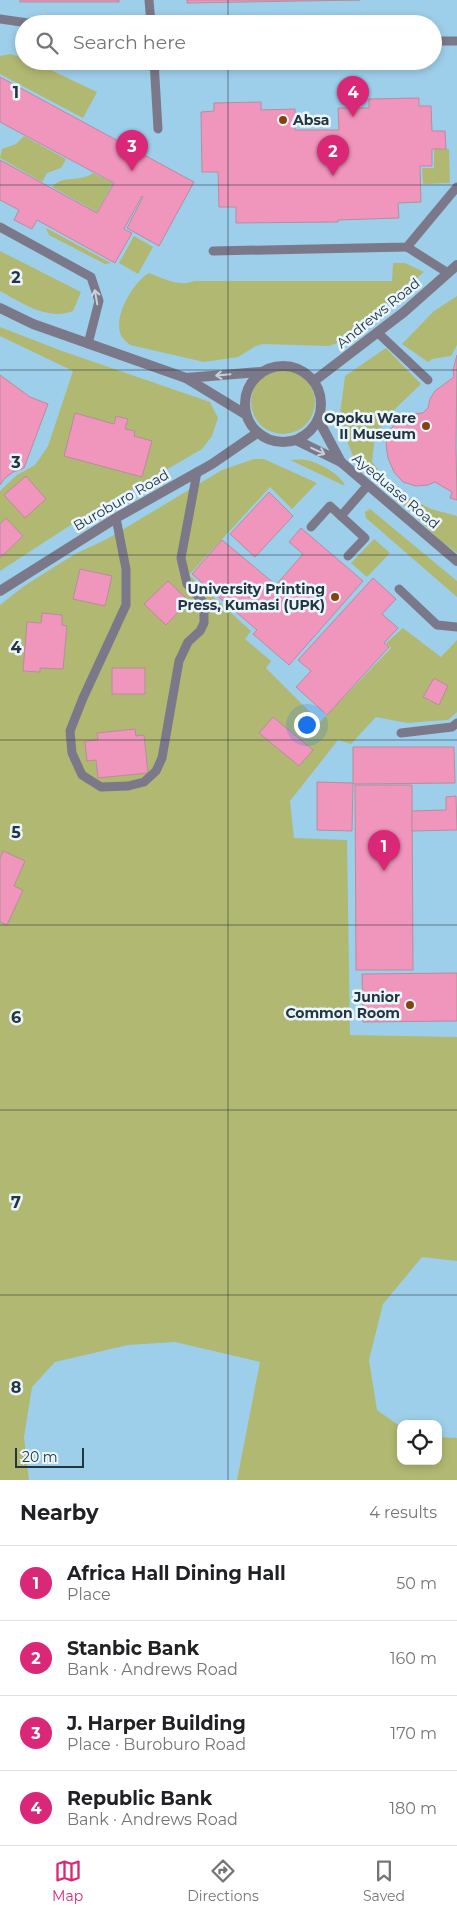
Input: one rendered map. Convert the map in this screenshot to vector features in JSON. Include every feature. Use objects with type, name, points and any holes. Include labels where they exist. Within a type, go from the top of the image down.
[{"type":"street","name":"Andrews Road","points":[[314,382],[453,274],[457,264]]},
{"type":"street","points":[[0,308],[33,324],[186,378],[245,414]]},
{"type":"street","points":[[186,378],[260,372],[271,367],[283,365],[300,370],[314,382],[321,400],[318,419],[309,432],[296,440],[282,443],[268,440],[256,433],[249,424],[245,414],[244,402],[246,391],[252,380],[260,372]]},
{"type":"street","name":"Ayeduase Road","points":[[318,419],[340,462]]},
{"type":"street","name":"Buroburo Road","points":[[0,591],[116,518],[197,472],[256,433]]},
{"type":"street","name":"Ayeduase Road","points":[[296,440],[340,462],[457,561]]},
{"type":"lane","points":[[149,0],[150,15]]},
{"type":"lane","points":[[0,19],[15,21]]},
{"type":"lane","points":[[442,41],[457,41]]},
{"type":"lane","points":[[155,70],[158,129]]},
{"type":"lane","points":[[407,247],[457,187]]},
{"type":"lane","points":[[0,227],[91,277],[98,301],[88,344]]},
{"type":"lane","points":[[213,251],[407,247],[453,274]]},
{"type":"lane","points":[[377,332],[428,380]]},
{"type":"lane","points":[[116,518],[126,569],[126,605],[83,698],[70,731],[72,753],[82,776],[101,787],[128,786],[144,782],[156,771],[162,758],[179,661],[188,642],[200,631],[204,623],[204,603],[187,584],[181,558],[197,472]]},
{"type":"lane","points":[[340,516],[368,485]]},
{"type":"lane","points":[[311,527],[330,506],[365,538],[348,556]]},
{"type":"lane","points":[[399,589],[437,625],[457,627]]},
{"type":"lane","points":[[400,732],[452,727],[457,723]]},
{"type":"shaded area","points":[[0,0],[457,0],[457,1480],[0,1480]]},
{"type":"green space","points":[[10,54],[15,55],[15,70],[51,70],[97,92],[83,118],[0,74],[0,56]]},
{"type":"green space","points":[[24,136],[66,159],[61,168],[47,173],[42,182],[0,158],[2,149],[16,144]]},
{"type":"green space","points":[[434,149],[449,149],[450,183],[423,184],[422,168],[434,168]]},
{"type":"green space","points":[[93,173],[113,183],[97,212],[52,187],[66,179],[83,178]]},
{"type":"green space","points":[[46,228],[111,263],[105,264],[49,235]]},
{"type":"green space","points":[[134,236],[153,247],[138,274],[119,263]]},
{"type":"green space","points":[[0,251],[81,292],[73,311],[64,314],[45,312],[26,305],[0,291]]},
{"type":"green space","points":[[393,263],[405,263],[424,272],[348,339],[329,346],[263,344],[238,357],[204,362],[130,345],[122,337],[119,329],[121,311],[125,302],[136,284],[149,273],[177,283],[194,281],[392,281]]},
{"type":"green space","points":[[457,296],[457,345],[451,356],[432,359],[428,362],[402,344],[434,311]]},
{"type":"green space","points":[[0,327],[62,351],[210,402],[218,418],[212,436],[202,449],[66,528],[0,571],[0,491],[17,475],[35,465],[48,446],[73,371],[0,336]]},
{"type":"green space","points":[[386,348],[421,384],[397,407],[375,435],[372,462],[397,492],[431,509],[457,516],[457,553],[441,541],[353,456],[339,421],[345,376]]},
{"type":"green space","points":[[277,370],[289,370],[306,379],[313,390],[315,402],[313,414],[306,425],[289,434],[277,434],[265,429],[256,420],[251,408],[251,396],[256,384],[265,375]]},
{"type":"green space","points":[[254,459],[264,459],[317,483],[292,509],[270,487],[189,575],[251,631],[245,639],[271,661],[266,668],[320,722],[391,648],[386,643],[403,628],[441,657],[457,640],[457,712],[448,720],[407,723],[376,717],[351,744],[338,740],[290,801],[294,838],[347,840],[350,1035],[457,1037],[457,1261],[422,1257],[383,1304],[369,1360],[377,1410],[397,1424],[397,1465],[442,1465],[442,1437],[457,1438],[457,1480],[237,1480],[260,1362],[175,1342],[128,1345],[55,1362],[32,1387],[24,1437],[29,1480],[0,1480],[0,605],[24,586],[75,554],[107,539],[222,470]]},
{"type":"green space","points":[[290,460],[306,460],[323,466],[335,473],[345,486]]},
{"type":"green space","points":[[370,509],[457,581],[457,597],[366,518],[365,512]]},
{"type":"green space","points":[[374,539],[390,553],[367,577],[351,563]]},
{"type":"building","points":[[20,0],[119,0],[119,2],[20,2]]},
{"type":"building","points":[[187,0],[360,0],[187,3]]},
{"type":"building","points":[[0,77],[194,182],[159,246],[127,228],[142,196],[124,229],[132,233],[115,263],[37,220],[32,229],[14,220],[19,210],[0,200],[0,160],[97,213],[114,183],[0,122]]},
{"type":"building","points":[[419,98],[419,106],[431,106],[432,131],[445,131],[446,149],[432,149],[432,166],[420,166],[421,202],[398,203],[399,218],[338,220],[338,222],[236,223],[236,207],[219,207],[218,172],[202,172],[201,112],[214,111],[214,103],[261,102],[261,110],[295,109],[295,130],[339,130],[338,108],[369,108],[369,99]]},
{"type":"building","name":"Opoku Ware II Museum","points":[[457,355],[457,500],[450,498],[452,492],[435,482],[416,486],[403,482],[394,472],[388,458],[386,444],[390,430],[398,421],[410,414],[423,413],[428,408],[430,399],[435,391],[454,377],[453,370]]},
{"type":"building","points":[[0,375],[30,397],[48,404],[24,468],[13,472],[0,485]]},
{"type":"building","points":[[75,413],[114,424],[116,416],[128,419],[125,429],[135,431],[134,436],[152,441],[142,477],[64,456]]},
{"type":"building","points":[[26,476],[46,499],[25,518],[4,495]]},
{"type":"building","points":[[269,492],[293,516],[255,557],[230,534]]},
{"type":"building","points":[[6,518],[23,536],[0,558],[0,524]]},
{"type":"building","points":[[301,528],[363,581],[289,665],[253,634],[257,630],[192,574],[222,540],[276,585],[303,554],[289,542]]},
{"type":"building","points":[[80,569],[112,576],[105,606],[73,599]]},
{"type":"building","points":[[373,578],[396,599],[382,614],[398,628],[384,643],[389,647],[327,715],[296,687],[311,671],[298,660]]},
{"type":"building","points":[[168,581],[189,601],[166,625],[144,604]]},
{"type":"building","points":[[42,613],[62,615],[62,625],[67,626],[63,669],[40,668],[40,672],[23,671],[27,622],[41,623]]},
{"type":"building","points":[[112,668],[145,668],[145,694],[112,694]]},
{"type":"building","points":[[434,678],[448,686],[439,705],[423,697]]},
{"type":"building","points":[[273,717],[313,750],[299,766],[259,733]]},
{"type":"building","points":[[135,729],[136,736],[144,735],[148,773],[98,778],[96,760],[87,761],[85,741],[98,740],[97,733]]},
{"type":"building","points":[[353,747],[454,747],[455,783],[353,784]]},
{"type":"building","points":[[317,782],[353,783],[352,831],[317,830]]},
{"type":"building","points":[[355,785],[412,785],[413,970],[356,970]]},
{"type":"building","points":[[456,796],[457,830],[412,831],[412,811],[446,810],[446,797]]},
{"type":"building","points":[[3,851],[25,861],[14,886],[23,890],[7,925],[0,922],[0,858]]},
{"type":"building","name":"Junior Common Room","points":[[457,973],[457,1021],[363,1022],[362,974]]},
{"type":"place","name":"Republic Bank","points":[[353,117]]},
{"type":"place","name":"Absa","points":[[283,120]]},
{"type":"place","name":"J. Harper Building","points":[[132,171]]},
{"type":"place","name":"Stanbic Bank","points":[[333,176]]},
{"type":"place","name":"Opoku Ware II Museum","points":[[426,426]]},
{"type":"place","name":"University Printing Press, Kumasi (UPK)","points":[[335,597]]},
{"type":"place","name":"Africa Hall Dining Hall","points":[[384,871]]},
{"type":"place","name":"Junior Common Room","points":[[410,1005]]}]
